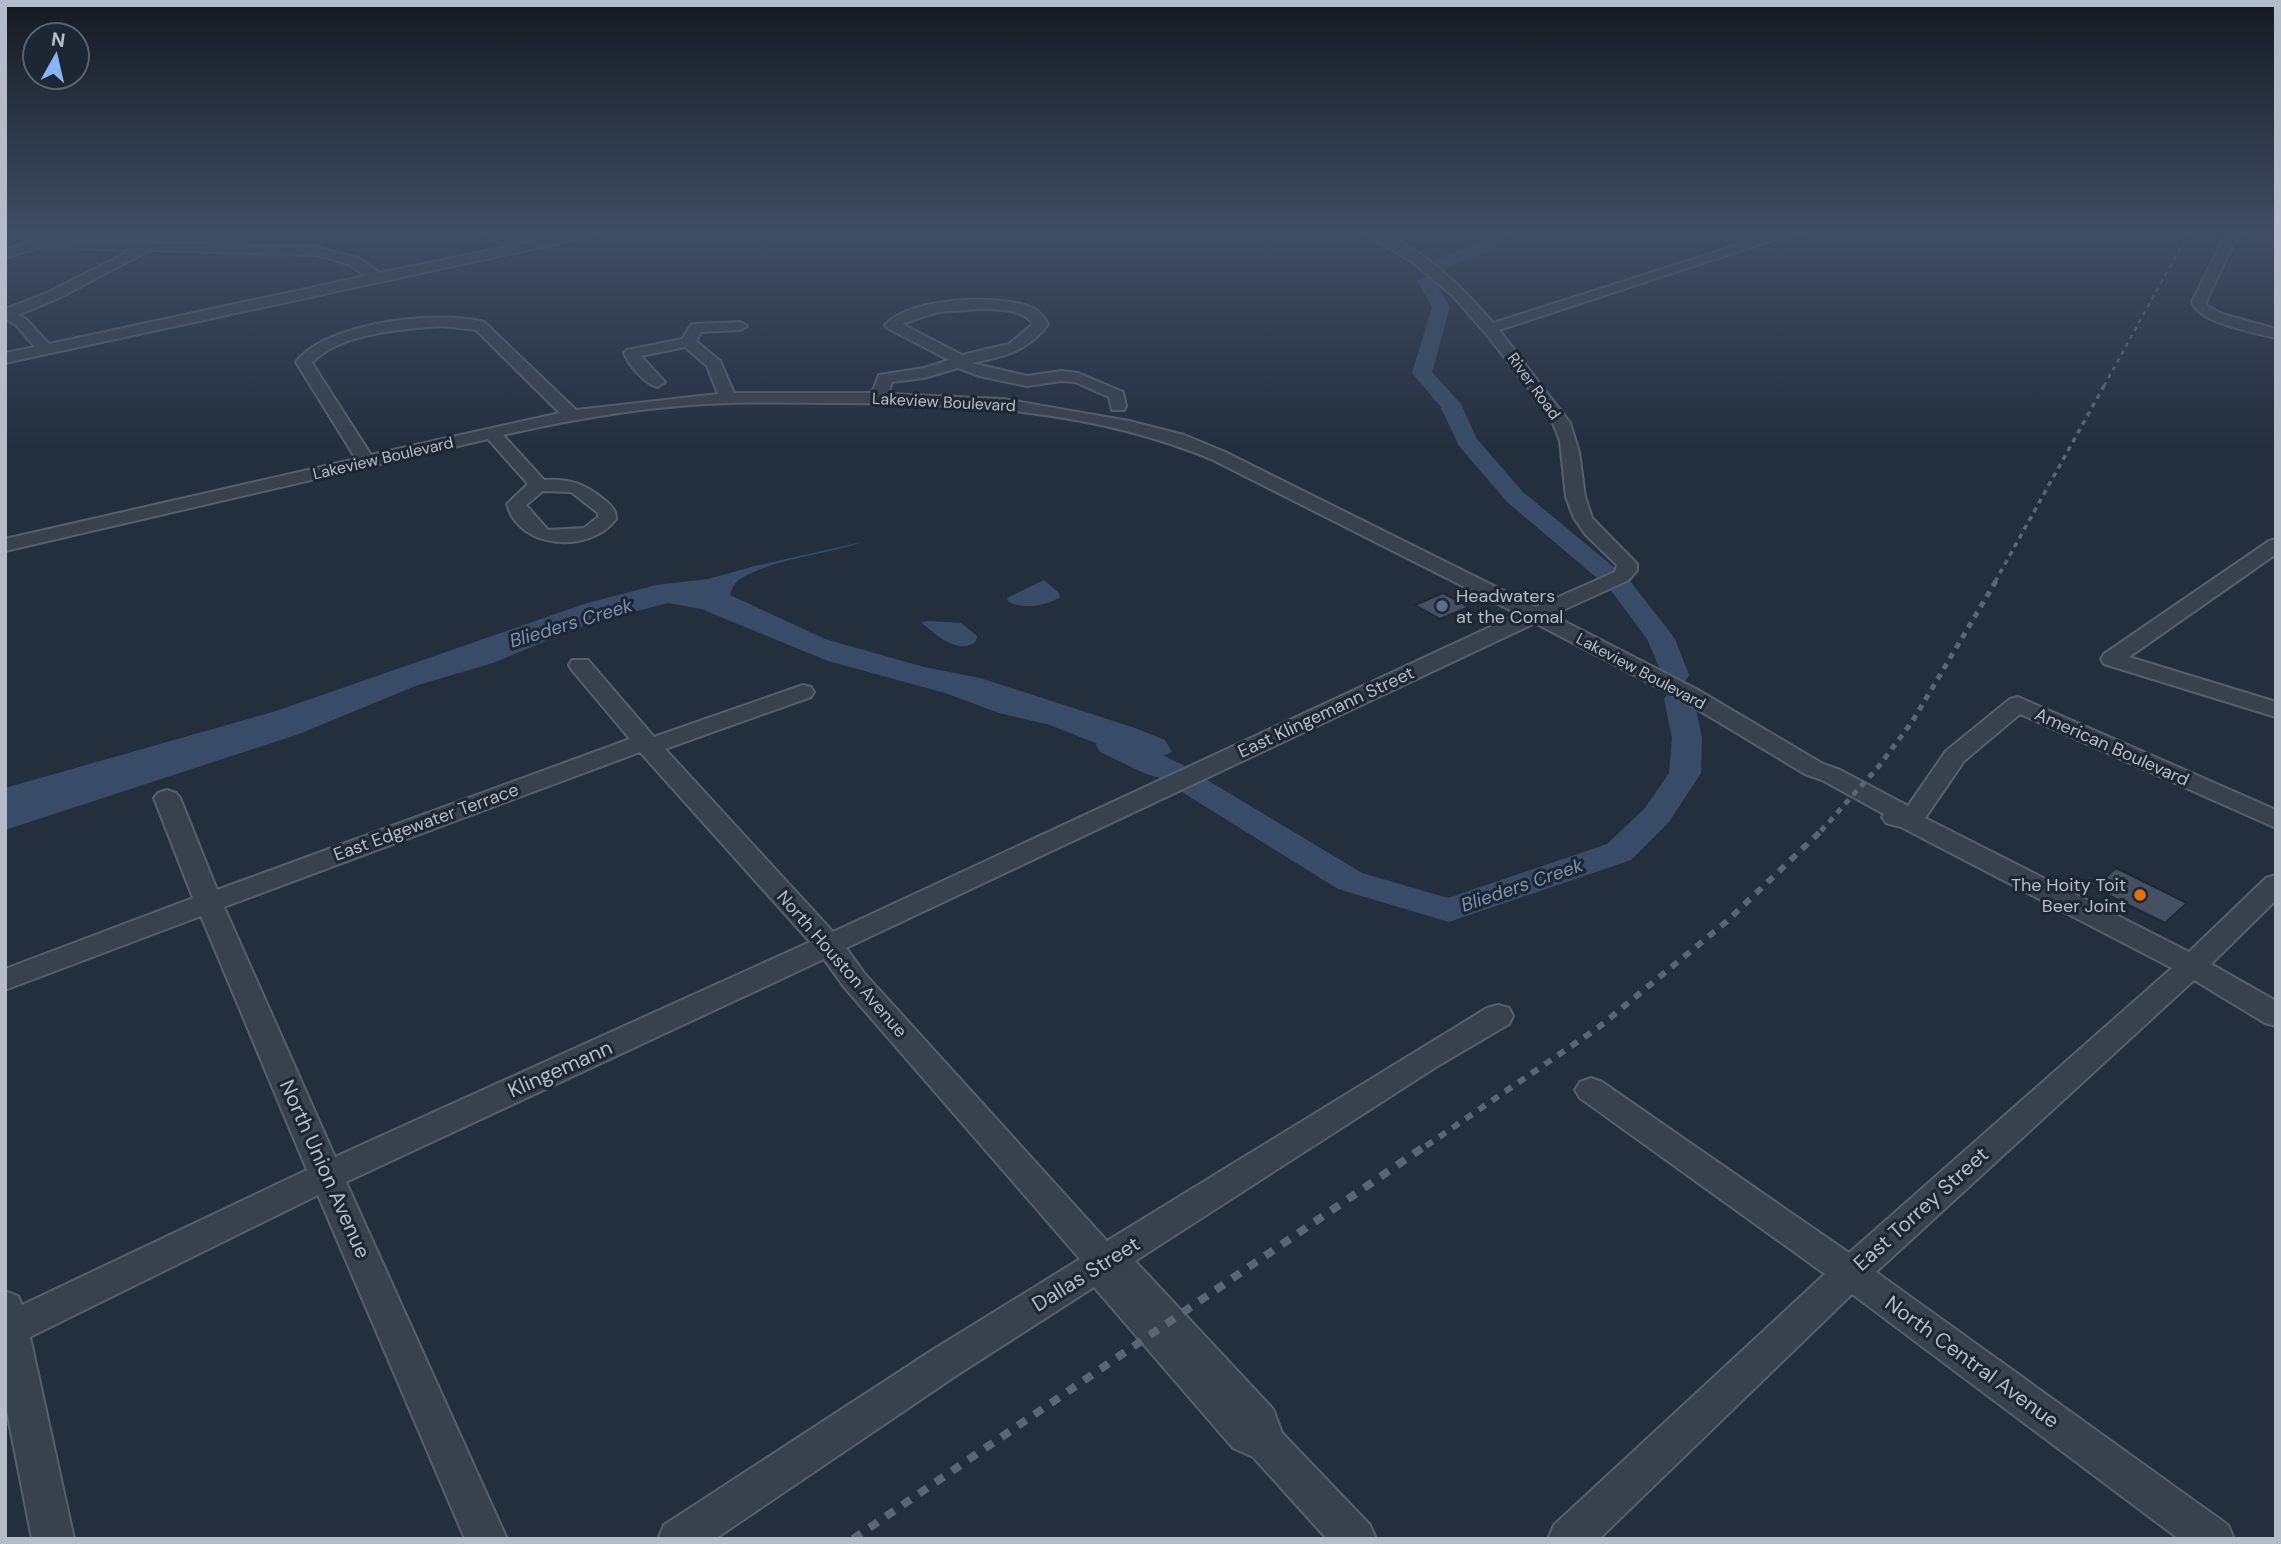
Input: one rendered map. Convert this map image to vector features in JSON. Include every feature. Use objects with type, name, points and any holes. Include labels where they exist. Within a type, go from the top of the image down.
[{"type":"street","points":[[6,313],[34,302]]},
{"type":"street","points":[[5,358],[265,302]]},
{"type":"street","name":"River Road","points":[[1468,302],[1491,328],[1565,431],[1576,501],[1584,520],[1627,564],[1627,570],[1622,576],[1535,615]]},
{"type":"street","points":[[1491,328],[1572,302]]},
{"type":"street","points":[[2199,302],[2201,308],[2217,317],[2276,334]]},
{"type":"street","points":[[877,398],[885,378],[917,374],[959,361],[1002,354],[1030,339],[1041,324],[1030,312],[959,304],[922,310],[896,320],[892,325],[959,361],[985,373],[1027,381],[1061,376],[1078,378],[1117,394],[1118,406]]},
{"type":"street","points":[[6,313],[21,321],[45,349]]},
{"type":"street","points":[[367,462],[304,362],[314,351],[330,342],[367,332],[429,323],[480,326],[517,359],[572,416]]},
{"type":"street","points":[[657,382],[635,360],[632,353],[688,342],[696,328],[740,326]]},
{"type":"street","points":[[688,342],[714,364],[728,398]]},
{"type":"street","name":"Lakeview Boulevard","points":[[5,545],[492,433],[572,416],[647,405],[728,398],[959,400],[1023,406],[1113,422],[1178,439],[1283,486],[1700,701],[1853,795],[1898,818],[1910,821],[2192,966],[2276,1015]]},
{"type":"street","points":[[492,433],[539,486]]},
{"type":"street","points":[[2276,545],[2112,659],[2276,709]]},
{"type":"street","name":"East Klingemann Street","points":[[1117,810],[1535,615]]},
{"type":"street","name":"North Houston Avenue","points":[[580,665],[647,744],[829,945],[854,980],[1105,1263],[1108,1280],[1247,1435],[1268,1444],[1355,1539]]},
{"type":"street","name":"East Edgewater Terrace","points":[[5,979],[208,905],[390,834],[803,692]]},
{"type":"street","name":"American Boulevard","points":[[1910,821],[1955,755],[2018,704],[2276,820]]},
{"type":"street","name":"North Union Avenue","points":[[167,799],[208,905],[418,1376],[486,1539]]},
{"type":"street","name":"Klingemann","points":[[7,1322],[1117,810]]},
{"type":"street","name":"East Torrey Street","points":[[1569,1539],[1850,1273],[2192,966],[2276,884]]},
{"type":"street","name":"Dallas Street","points":[[679,1539],[944,1363],[1425,1059],[1498,1016]]},
{"type":"street","name":"North Central Avenue","points":[[1591,1090],[1850,1273],[2213,1539]]},
{"type":"street","points":[[7,1322],[53,1539]]},
{"type":"water","points":[[862,542],[755,571],[737,581],[730,595],[825,639],[924,667],[980,678],[1135,728],[1165,740],[1172,752],[1140,765],[1098,744],[1050,725],[999,713],[945,693],[828,661],[701,609],[668,603],[590,623],[493,663],[418,685],[299,734],[5,830],[5,788],[276,711],[584,604],[656,585],[708,579]]},
{"type":"water","points":[[1044,580],[1060,597],[1034,606],[1008,601],[1007,598]]},
{"type":"water","points":[[921,622],[961,623],[977,636],[976,641],[962,646],[947,642]]},
{"type":"building","name":"Headwaters at the Comal","points":[[1443,593],[1469,607],[1440,619],[1415,605]]},
{"type":"building","name":"The Hoity Toit Beer Joint","points":[[2116,868],[2187,903],[2165,923],[2094,888]]},
{"type":"waterway","name":"Blieders Creek","points":[[1438,302],[1441,307],[1422,373],[1450,404],[1467,441],[1515,497],[1606,573]]},
{"type":"waterway","name":"Blieders Creek","points":[[1622,588],[1661,639],[1675,675]]},
{"type":"waterway","name":"Blieders Creek","points":[[1193,785],[1350,881],[1449,910],[1619,852],[1657,815],[1685,773],[1687,738],[1679,699]]},
{"type":"waterway","name":"Blieders Creek","points":[[1111,745],[1172,772]]},
{"type":"railway","points":[[2104,386],[2150,302]]},
{"type":"railway","points":[[1995,582],[2105,384]]},
{"type":"railway","points":[[1822,830],[1879,766],[1912,722],[1996,581]]},
{"type":"railway","points":[[1426,1146],[1599,1027],[1726,922],[1822,830]]},
{"type":"railway","points":[[853,1539],[1428,1144]]},
{"type":"place","name":"Headwaters at the Comal","points":[[1442,606]]},
{"type":"place","name":"The Hoity Toit Beer Joint","points":[[2140,895]]}]
